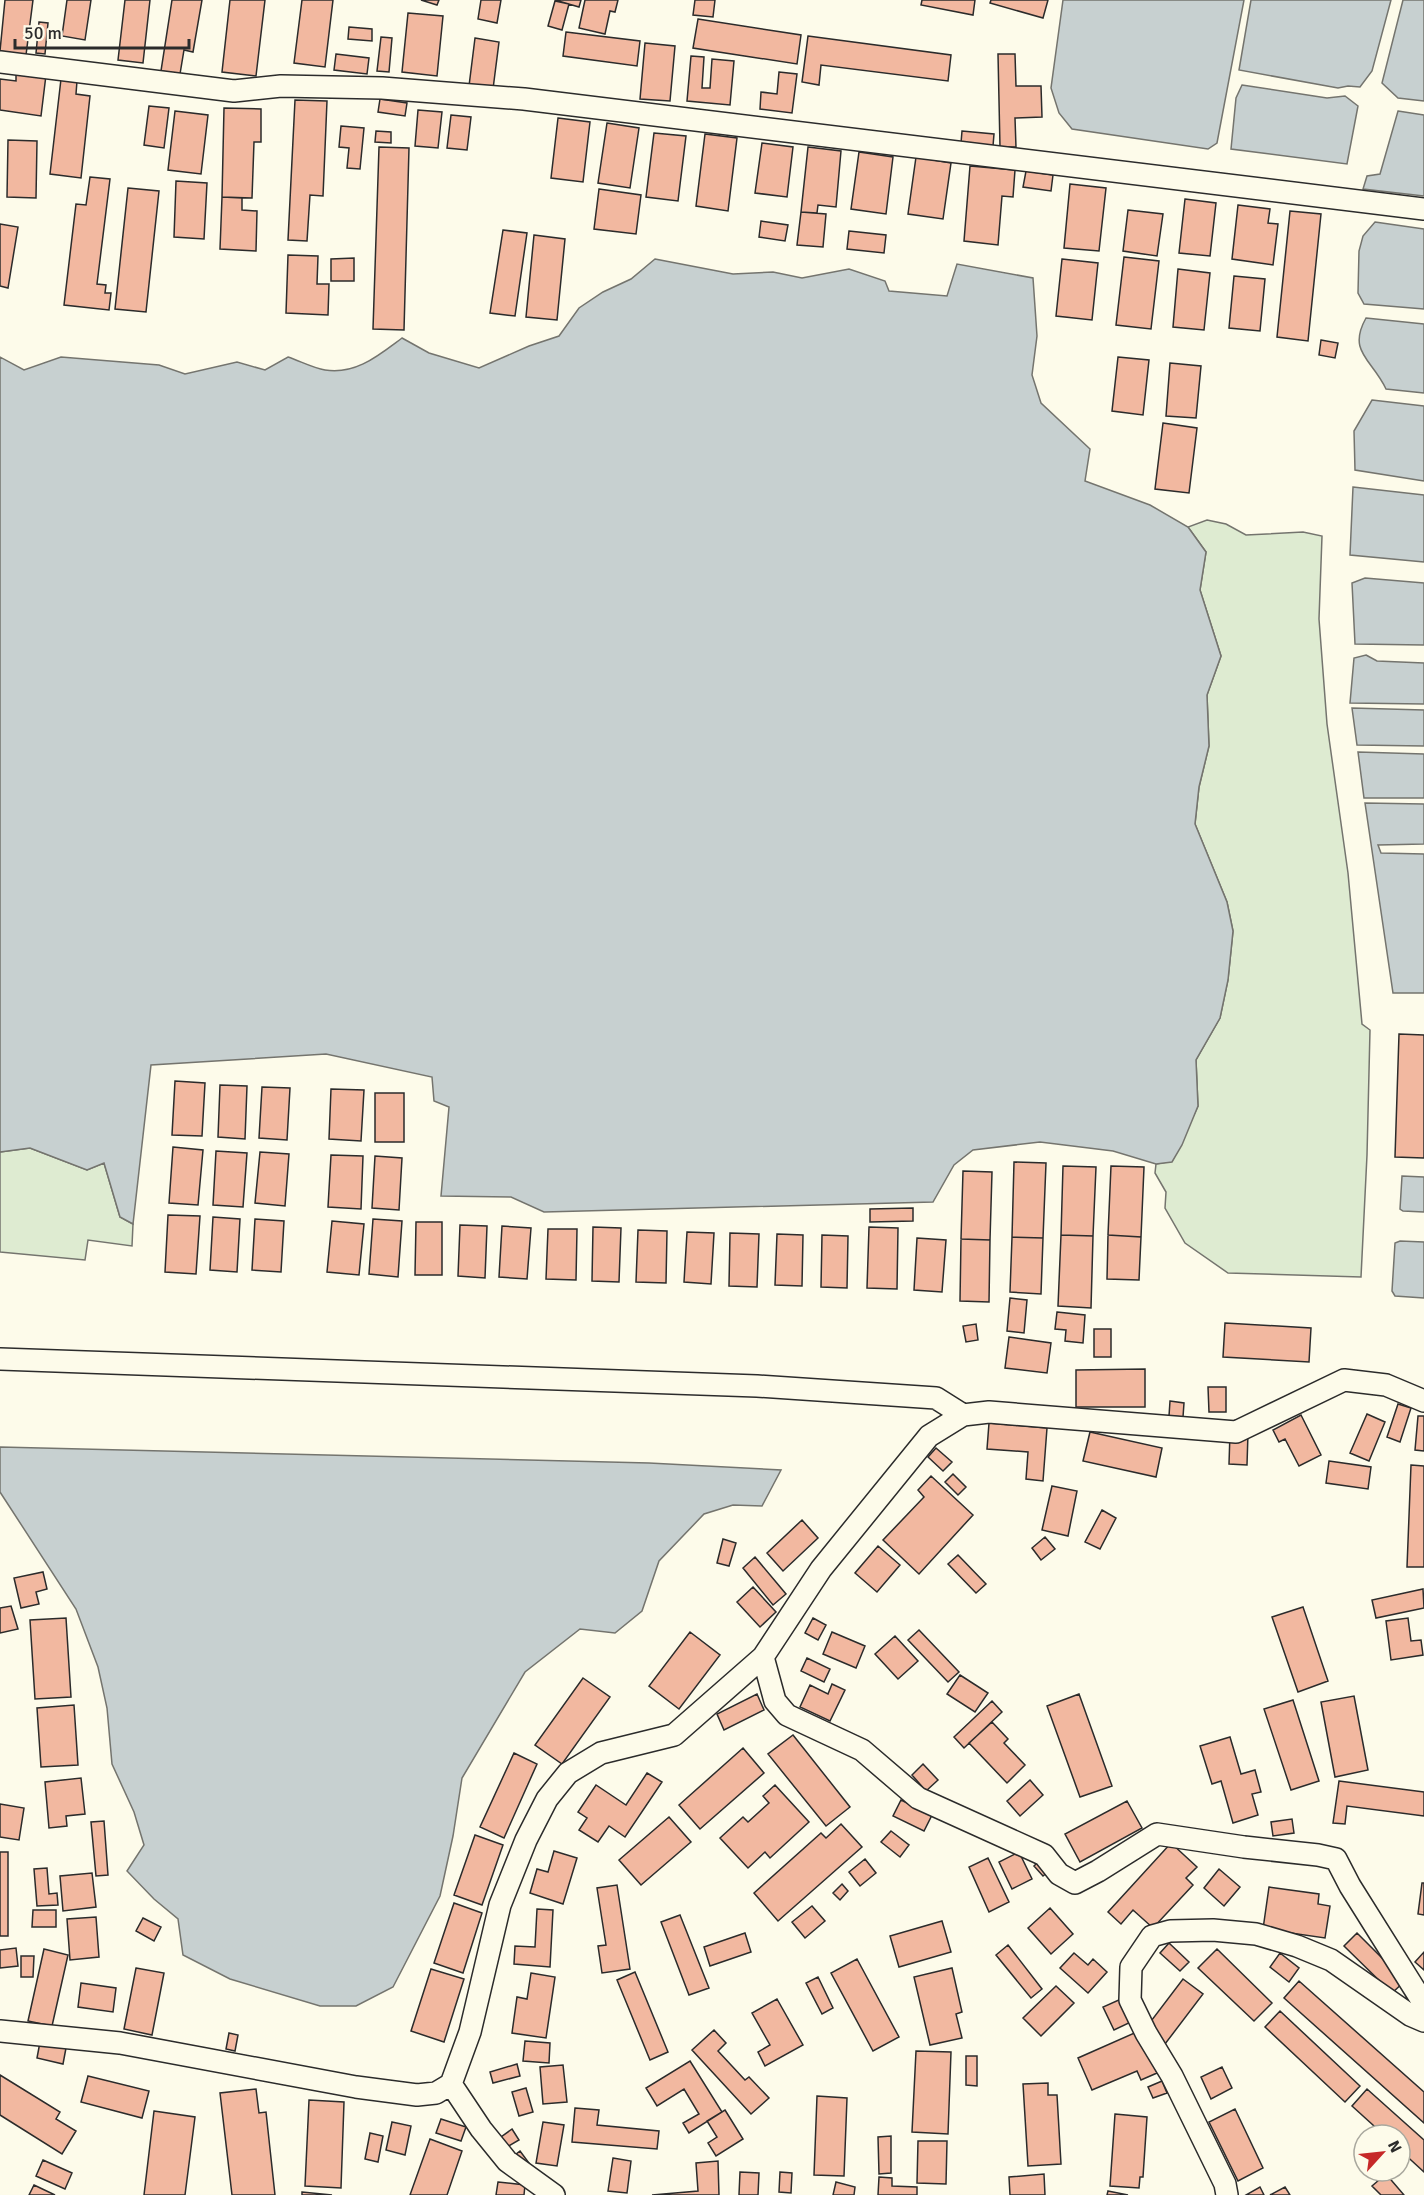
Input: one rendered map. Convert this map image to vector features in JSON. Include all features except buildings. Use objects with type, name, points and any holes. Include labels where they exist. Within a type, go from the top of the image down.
[{"type":"street","points":[[0,62],[234,91],[281,86],[382,88],[524,99],[1424,209]]},
{"type":"street","points":[[0,1359],[757,1386],[936,1398],[963,1414]]},
{"type":"street","points":[[0,2031],[120,2043],[356,2087],[417,2096],[436,2093],[451,2084],[470,2032],[500,1905],[526,1840],[547,1799],[568,1773],[601,1753],[674,1735],[763,1657],[821,1569],[929,1436],[963,1414],[989,1412],[1236,1432],[1344,1380],[1386,1385],[1424,1401]]},
{"type":"street","points":[[763,1657],[775,1701],[788,1715],[862,1750],[918,1798],[1044,1854],[1059,1874],[1075,1883],[1157,1834],[1336,1859],[1350,1886],[1424,2004]]},
{"type":"street","points":[[1227,2195],[1225,2184],[1172,2076],[1146,2033],[1130,2000],[1131,1967],[1152,1936],[1170,1931],[1234,1932],[1256,1934],[1297,1946],[1331,1960],[1410,2015],[1424,2021]]},
{"type":"street","points":[[451,2084],[507,2161],[554,2195]]},
{"type":"green space","points":[[1207,520],[1226,524],[1246,535],[1303,532],[1322,536],[1319,619],[1327,724],[1348,873],[1362,1024],[1370,1030],[1361,1277],[1228,1273],[1185,1243],[1165,1208],[1166,1192],[1155,1173],[1156,1164],[1172,1161],[1198,1106],[1196,1060],[1220,1018],[1228,980],[1233,931],[1227,902],[1195,824],[1199,787],[1209,746],[1207,695],[1221,656],[1200,590],[1206,552],[1188,527]]},
{"type":"green space","points":[[30,1148],[87,1170],[104,1163],[120,1217],[133,1224],[132,1246],[88,1240],[85,1260],[0,1252],[0,1152]]},
{"type":"shaded area","points":[[1063,0],[1244,0],[1217,143],[1208,149],[1072,129],[1059,113],[1051,88]]},
{"type":"shaded area","points":[[1251,0],[1391,0],[1372,71],[1360,87],[1338,88],[1239,70]]},
{"type":"shaded area","points":[[1403,0],[1424,0],[1424,101],[1398,98],[1382,83]]},
{"type":"shaded area","points":[[1242,85],[1327,98],[1345,96],[1358,106],[1347,164],[1231,149],[1236,98]]},
{"type":"shaded area","points":[[1398,111],[1424,115],[1424,196],[1363,189],[1367,176],[1380,174]]},
{"type":"shaded area","points":[[1375,222],[1424,229],[1424,309],[1364,304],[1358,293],[1359,251],[1363,236]]},
{"type":"shaded area","points":[[655,259],[733,274],[773,272],[802,278],[849,269],[885,281],[889,291],[947,296],[957,264],[1033,278],[1037,336],[1032,375],[1041,403],[1090,449],[1085,481],[1150,505],[1188,527],[1206,552],[1200,590],[1221,656],[1207,695],[1209,746],[1199,787],[1195,824],[1227,902],[1233,931],[1228,980],[1220,1018],[1196,1060],[1198,1106],[1182,1145],[1172,1162],[1156,1164],[1113,1151],[1040,1142],[973,1150],[954,1165],[933,1202],[544,1212],[511,1197],[441,1196],[449,1107],[434,1101],[432,1077],[326,1054],[151,1065],[133,1224],[120,1217],[104,1163],[87,1170],[30,1148],[0,1152],[0,357],[24,370],[61,357],[159,365],[185,374],[237,362],[265,370],[288,357],[320,369],[336,371],[357,367],[402,338],[429,353],[479,368],[529,346],[559,336],[579,308],[603,292],[631,279]]},
{"type":"shaded area","points":[[1366,318],[1424,324],[1424,393],[1386,389],[1360,347],[1359,339]]},
{"type":"shaded area","points":[[1372,400],[1424,406],[1424,481],[1355,470],[1354,431]]},
{"type":"shaded area","points":[[1353,487],[1424,495],[1424,562],[1350,555]]},
{"type":"shaded area","points":[[1365,578],[1424,583],[1424,645],[1355,644],[1352,583]]},
{"type":"shaded area","points":[[1366,655],[1377,661],[1424,663],[1424,704],[1350,703],[1354,658]]},
{"type":"shaded area","points":[[1352,708],[1424,710],[1424,746],[1357,745]]},
{"type":"shaded area","points":[[1358,752],[1424,754],[1424,798],[1364,798]]},
{"type":"shaded area","points":[[1365,803],[1424,804],[1424,844],[1378,845],[1381,853],[1424,854],[1424,993],[1393,993]]},
{"type":"shaded area","points":[[1402,1176],[1424,1177],[1424,1212],[1400,1209]]},
{"type":"shaded area","points":[[1400,1241],[1424,1242],[1424,1298],[1395,1296],[1392,1291],[1395,1243]]},
{"type":"shaded area","points":[[0,1447],[649,1463],[781,1470],[762,1506],[733,1505],[704,1514],[659,1561],[642,1611],[615,1633],[580,1629],[525,1672],[462,1778],[440,1896],[393,1987],[356,2006],[320,2006],[230,1979],[183,1955],[178,1919],[154,1899],[127,1871],[144,1845],[134,1812],[112,1764],[107,1708],[98,1667],[76,1609],[0,1492]]}]
